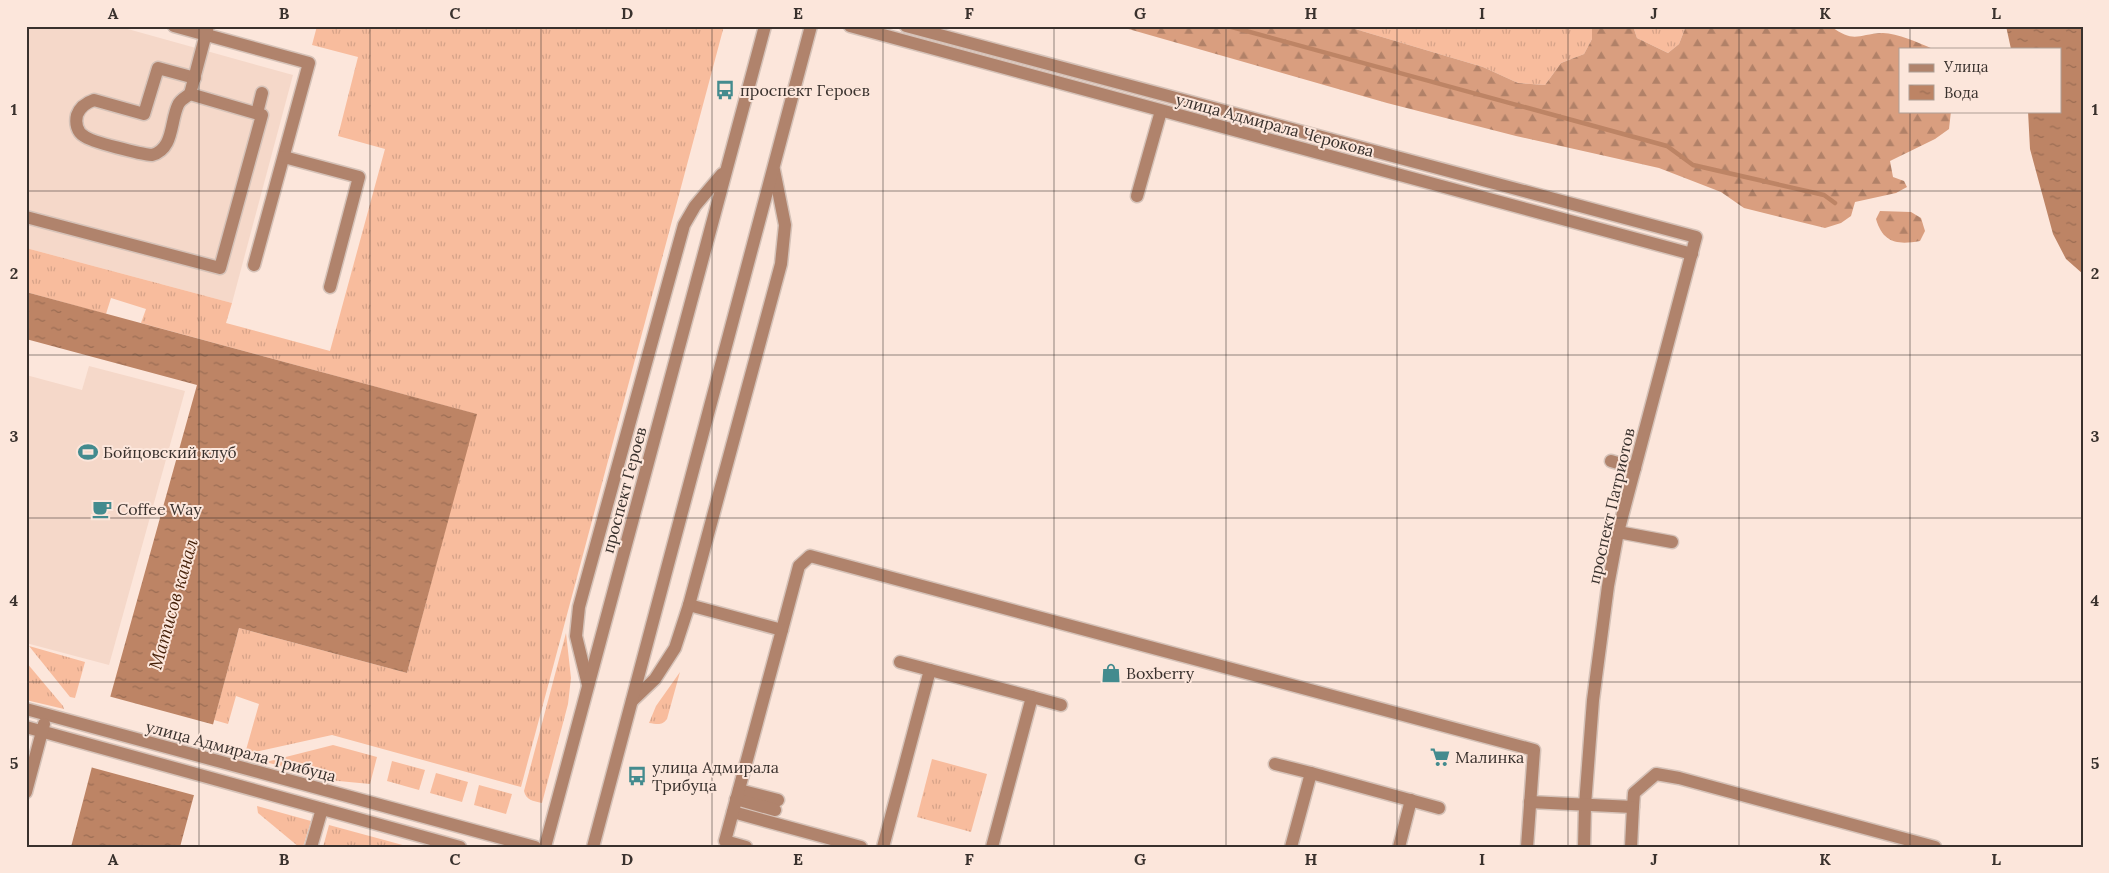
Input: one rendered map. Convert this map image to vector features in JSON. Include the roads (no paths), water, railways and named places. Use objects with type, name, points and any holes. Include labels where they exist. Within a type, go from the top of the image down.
[{"type":"street","points":[[174,26],[207,30],[309,63],[254,265]]},
{"type":"street","name":"проспект Героев","points":[[546,847],[765,26]]},
{"type":"street","points":[[593,847],[811,26]]},
{"type":"street","name":"улица Адмирала Черокова","points":[[850,26],[1692,254]]},
{"type":"street","name":"улица Адмирала Черокова","points":[[906,26],[1696,237]]},
{"type":"street","points":[[194,78],[158,68],[144,114],[94,100],[86,102],[80,109],[76,116],[76,126],[84,137],[152,155],[162,150],[168,142],[179,102],[190,94],[207,30]]},
{"type":"street","points":[[256,113],[262,93]]},
{"type":"street","points":[[26,217],[220,268],[262,115],[190,94]]},
{"type":"street","points":[[1137,196],[1161,111]]},
{"type":"street","points":[[284,157],[359,177],[330,287]]},
{"type":"street","points":[[632,701],[655,679],[675,648],[689,605],[781,264],[785,225],[774,166]]},
{"type":"street","points":[[588,688],[576,636],[579,607],[684,225],[696,206],[726,170]]},
{"type":"street","name":"проспект Патриотов","points":[[1584,847],[1585,804],[1598,662],[1608,586],[1618,532],[1696,237]]},
{"type":"street","points":[[1611,461],[1635,468]]},
{"type":"street","points":[[1618,532],[1672,542]]},
{"type":"street","points":[[746,847],[725,841],[799,566],[810,556],[1534,750],[1527,847]]},
{"type":"street","points":[[689,605],[782,630]]},
{"type":"street","points":[[900,662],[1062,705]]},
{"type":"street","points":[[882,847],[930,670]]},
{"type":"street","points":[[992,847],[1032,697]]},
{"type":"street","name":"улица Адмирала Трибуца","points":[[26,709],[534,847]]},
{"type":"street","points":[[26,792],[47,715]]},
{"type":"street","name":"улица Адмирала Трибуца","points":[[26,727],[460,847]]},
{"type":"street","points":[[1275,764],[1438,808]]},
{"type":"street","points":[[1291,847],[1310,773]]},
{"type":"street","points":[[1631,847],[1634,793],[1656,774],[1679,778],[1935,847]]},
{"type":"street","points":[[738,794],[776,805]]},
{"type":"street","points":[[1399,847],[1411,800]]},
{"type":"street","points":[[1530,802],[1633,807]]},
{"type":"street","points":[[311,847],[322,808]]},
{"type":"street","points":[[733,812],[861,847]]},
{"type":"water","points":[[2006,26],[2083,26],[2083,274],[2066,259],[2053,234],[2030,149],[2028,112],[2062,112],[2062,48],[2011,48]]},
{"type":"water","name":"Матисов канал","points":[[26,292],[477,414],[407,673],[239,628],[180,847],[71,847],[111,694],[197,385],[26,339]]},
{"type":"waterway","points":[[1228,26],[1667,146],[1693,165],[1824,195],[1835,203]]},
{"type":"place","name":"проспект Героев","points":[[725,90]]},
{"type":"place","name":"Бойцовский клуб","points":[[88,452]]},
{"type":"place","name":"Coffee Way","points":[[102,509]]},
{"type":"place","name":"Boxberry","points":[[1111,673]]},
{"type":"place","name":"Малинка","points":[[1440,757]]},
{"type":"place","name":"улица Адмирала Трибуца","points":[[637,776]]}]
